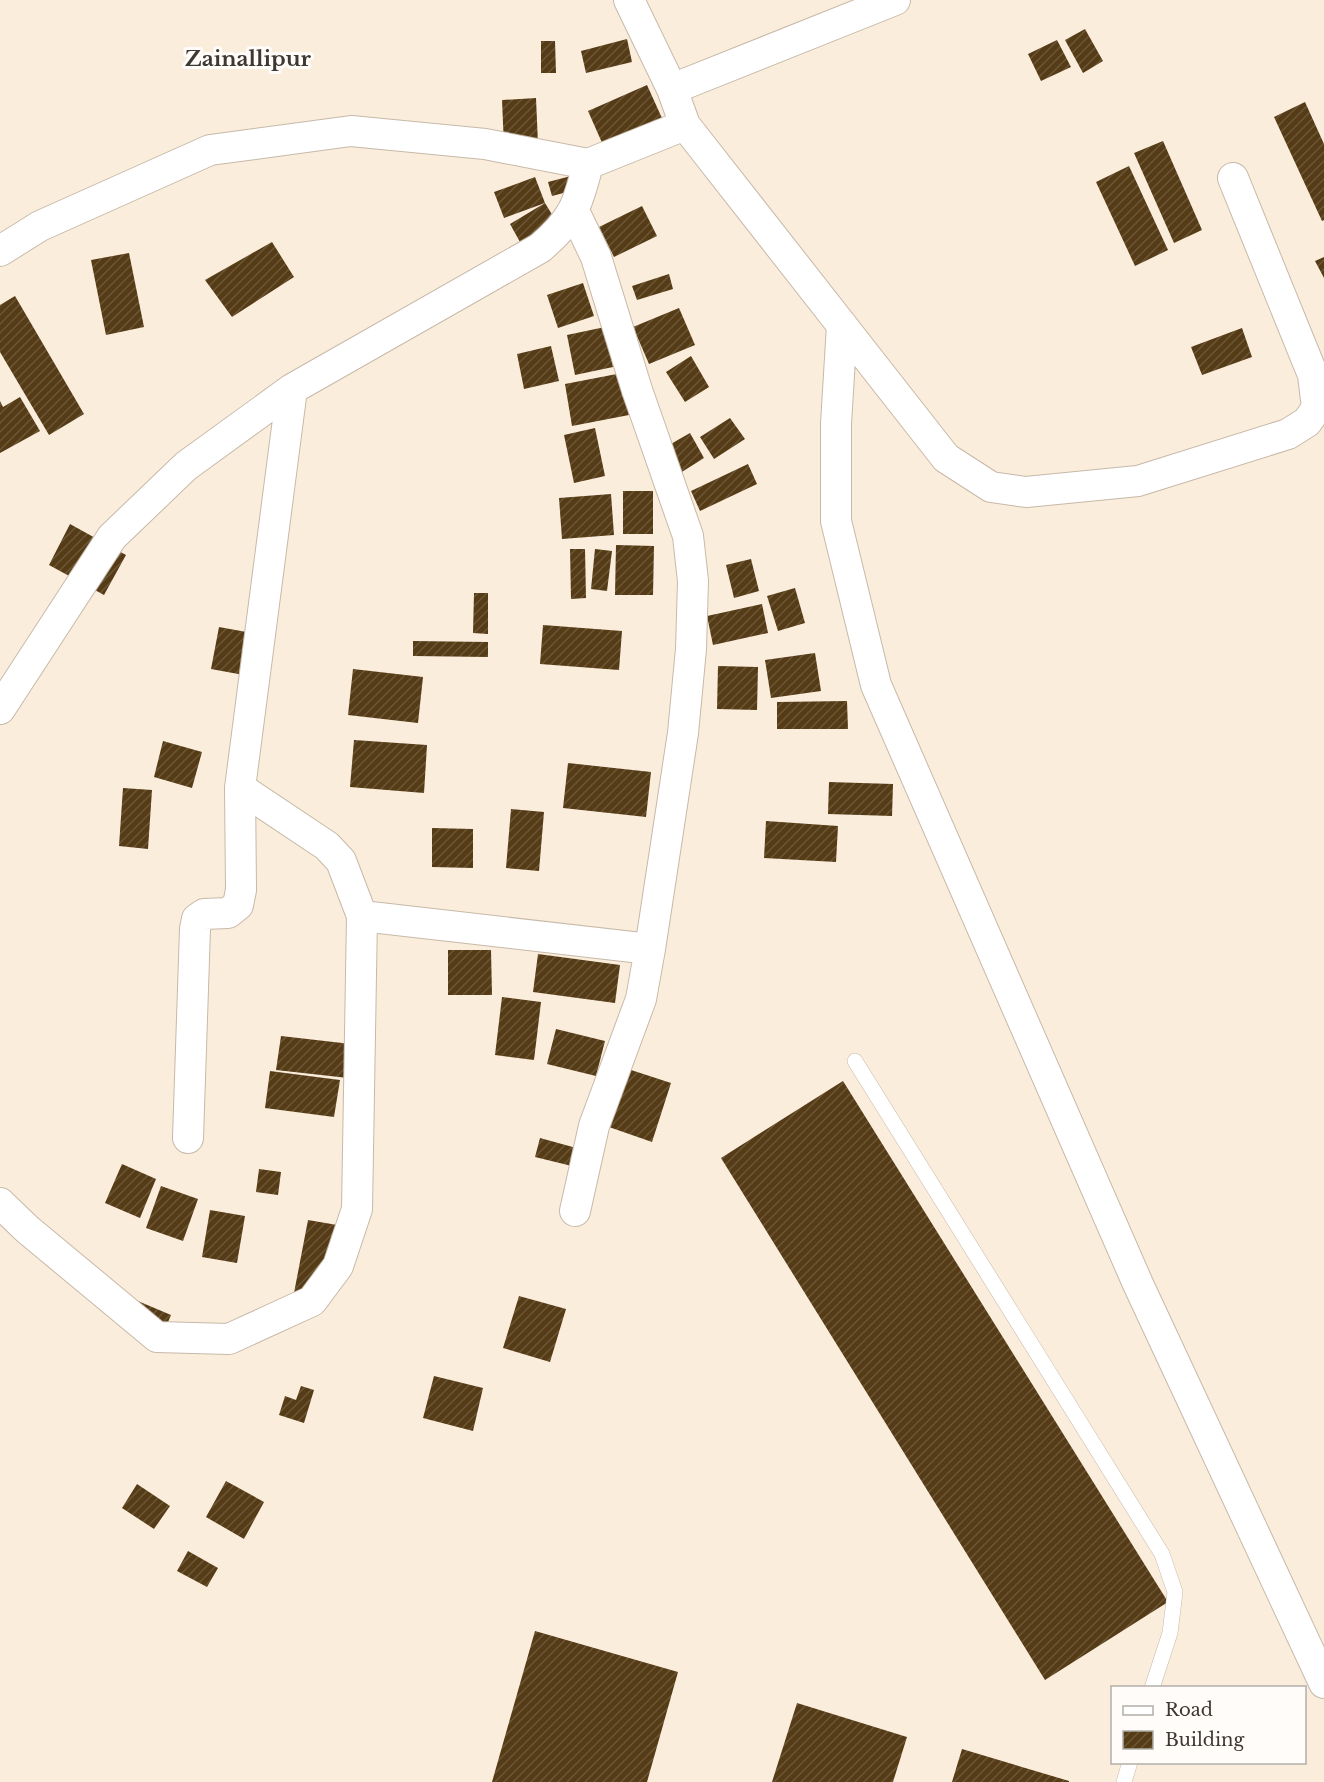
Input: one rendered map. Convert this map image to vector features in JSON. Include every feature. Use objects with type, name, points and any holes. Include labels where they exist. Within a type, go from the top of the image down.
[{"type":"street","points":[[629,0],[672,89],[685,125],[946,458],[991,487],[1026,492],[1138,481],[1288,434],[1307,422],[1317,408],[1313,375],[1233,178]]},
{"type":"street","points":[[672,89],[896,0]]},
{"type":"street","points":[[0,251],[40,226],[210,150],[351,131],[485,144],[588,164],[685,125]]},
{"type":"street","points":[[0,709],[112,537],[186,466],[292,389],[540,248],[558,233],[574,211],[588,164]]},
{"type":"street","points":[[574,211],[596,257],[637,390],[687,536],[693,581],[691,649],[683,733],[641,999],[594,1126],[575,1211]]},
{"type":"street","points":[[842,326],[836,424],[836,520],[876,685],[1138,1284],[1324,1683]]},
{"type":"street","points":[[188,1138],[195,928],[197,919],[204,914],[228,913],[237,905],[241,890],[240,788],[292,389]]},
{"type":"street","points":[[0,1203],[27,1229],[157,1338],[229,1339],[312,1301],[338,1266],[357,1209],[362,916],[341,861],[327,846],[240,788]]},
{"type":"street","points":[[362,916],[650,949]]},
{"type":"lane","points":[[855,1061],[1162,1554],[1176,1592],[1170,1633],[1153,1686]]},
{"type":"lane","points":[[1124,1782],[1129,1764]]},
{"type":"building","points":[[1085,29],[1103,61],[1083,73],[1065,40]]},
{"type":"building","points":[[627,39],[632,62],[586,73],[581,51]]},
{"type":"building","points":[[1057,40],[1071,67],[1041,81],[1028,54]]},
{"type":"building","points":[[541,41],[555,41],[556,73],[541,73]]},
{"type":"building","points":[[647,85],[666,127],[607,154],[588,111]]},
{"type":"building","points":[[536,98],[538,144],[504,146],[502,100]]},
{"type":"building","points":[[1305,102],[1324,144],[1324,220],[1322,221],[1274,117]]},
{"type":"building","points":[[1163,141],[1202,230],[1174,243],[1134,153]]},
{"type":"building","points":[[1129,166],[1168,250],[1135,266],[1096,182]]},
{"type":"building","points":[[571,176],[575,190],[552,196],[548,182]]},
{"type":"building","points":[[535,177],[545,203],[504,218],[494,192]]},
{"type":"building","points":[[545,203],[556,221],[520,242],[510,224]]},
{"type":"building","points":[[642,206],[657,236],[614,257],[599,227]]},
{"type":"building","points":[[272,242],[294,277],[232,317],[205,280]]},
{"type":"building","points":[[129,253],[144,327],[106,335],[91,260]]},
{"type":"building","points":[[1324,257],[1324,278],[1315,261]]},
{"type":"building","points":[[669,274],[673,289],[637,300],[632,286]]},
{"type":"building","points":[[583,283],[594,316],[558,328],[547,295]]},
{"type":"building","points":[[15,296],[84,414],[49,435],[0,352],[0,305]]},
{"type":"building","points":[[679,308],[695,345],[649,364],[633,327]]},
{"type":"building","points":[[605,327],[613,367],[575,375],[567,335]]},
{"type":"building","points":[[1242,328],[1252,357],[1202,375],[1191,347]]},
{"type":"building","points":[[551,346],[559,381],[524,389],[517,354]]},
{"type":"building","points":[[691,356],[709,387],[685,402],[666,372]]},
{"type":"building","points":[[622,373],[629,415],[572,426],[565,384]]},
{"type":"building","points":[[20,397],[40,431],[0,453],[0,401],[3,407]]},
{"type":"building","points":[[730,418],[745,439],[714,459],[700,437]]},
{"type":"building","points":[[595,428],[605,476],[574,483],[564,435]]},
{"type":"building","points":[[690,433],[704,458],[677,475],[662,449]]},
{"type":"building","points":[[748,464],[757,484],[700,511],[691,491]]},
{"type":"building","points":[[623,491],[653,491],[653,534],[623,534]]},
{"type":"building","points":[[611,494],[614,535],[562,539],[559,498]]},
{"type":"building","points":[[70,524],[126,555],[104,595],[49,565]]},
{"type":"building","points":[[616,545],[654,546],[653,595],[615,595]]},
{"type":"building","points":[[570,549],[585,549],[586,598],[571,599]]},
{"type":"building","points":[[595,549],[612,551],[607,591],[591,589]]},
{"type":"building","points":[[751,559],[759,591],[734,598],[726,565]]},
{"type":"building","points":[[795,588],[805,623],[778,631],[767,596]]},
{"type":"building","points":[[474,593],[488,593],[488,634],[473,633]]},
{"type":"building","points":[[762,604],[768,633],[713,645],[707,616]]},
{"type":"building","points":[[543,625],[622,631],[619,670],[540,664]]},
{"type":"building","points":[[219,627],[268,636],[260,678],[211,669]]},
{"type":"building","points":[[413,641],[488,642],[488,657],[413,656]]},
{"type":"building","points":[[815,653],[821,691],[771,698],[765,660]]},
{"type":"building","points":[[718,666],[758,667],[757,710],[717,709]]},
{"type":"building","points":[[353,669],[423,677],[418,723],[348,715]]},
{"type":"building","points":[[847,701],[848,729],[777,729],[777,702]]},
{"type":"building","points":[[354,740],[427,745],[424,793],[350,787]]},
{"type":"building","points":[[163,741],[202,752],[192,788],[154,777]]},
{"type":"building","points":[[568,763],[651,772],[646,817],[563,808]]},
{"type":"building","points":[[829,782],[893,784],[892,816],[828,814]]},
{"type":"building","points":[[123,788],[152,790],[148,849],[119,846]]},
{"type":"building","points":[[511,809],[544,812],[539,871],[506,868]]},
{"type":"building","points":[[766,821],[838,826],[836,862],[764,858]]},
{"type":"building","points":[[432,828],[473,829],[473,868],[432,867]]},
{"type":"building","points":[[448,950],[491,950],[492,995],[448,995]]},
{"type":"building","points":[[538,954],[620,965],[615,1003],[533,992]]},
{"type":"building","points":[[502,997],[541,1002],[534,1060],[495,1055]]},
{"type":"building","points":[[556,1029],[605,1041],[596,1076],[547,1064]]},
{"type":"building","points":[[281,1036],[351,1044],[348,1078],[276,1070]]},
{"type":"building","points":[[628,1069],[671,1083],[652,1142],[609,1127]]},
{"type":"building","points":[[270,1071],[340,1080],[334,1117],[265,1108]]},
{"type":"building","points":[[843,1081],[1168,1602],[1045,1680],[721,1158]]},
{"type":"building","points":[[540,1138],[580,1149],[576,1167],[535,1157]]},
{"type":"building","points":[[122,1164],[156,1179],[140,1218],[105,1203]]},
{"type":"building","points":[[259,1169],[281,1172],[278,1195],[256,1192]]},
{"type":"building","points":[[161,1186],[198,1199],[183,1241],[146,1228]]},
{"type":"building","points":[[210,1210],[245,1216],[237,1263],[202,1257]]},
{"type":"building","points":[[308,1220],[343,1226],[329,1299],[294,1293]]},
{"type":"building","points":[[126,1296],[171,1315],[163,1334]]},
{"type":"building","points":[[519,1296],[566,1309],[550,1362],[503,1348]]},
{"type":"building","points":[[434,1376],[483,1388],[473,1431],[423,1418]]},
{"type":"building","points":[[301,1386],[314,1390],[304,1423],[279,1415],[285,1396],[296,1400]]},
{"type":"building","points":[[226,1481],[264,1502],[244,1539],[206,1517]]},
{"type":"building","points":[[137,1484],[170,1506],[154,1529],[122,1508]]},
{"type":"building","points":[[188,1551],[218,1568],[207,1587],[177,1571]]},
{"type":"building","points":[[535,1631],[678,1672],[647,1782],[492,1782]]},
{"type":"building","points":[[797,1703],[907,1737],[893,1782],[772,1782]]},
{"type":"building","points":[[962,1749],[1069,1781],[1069,1782],[952,1782]]},
{"type":"district","name":"Zainallipur","points":[[248,59]]}]
